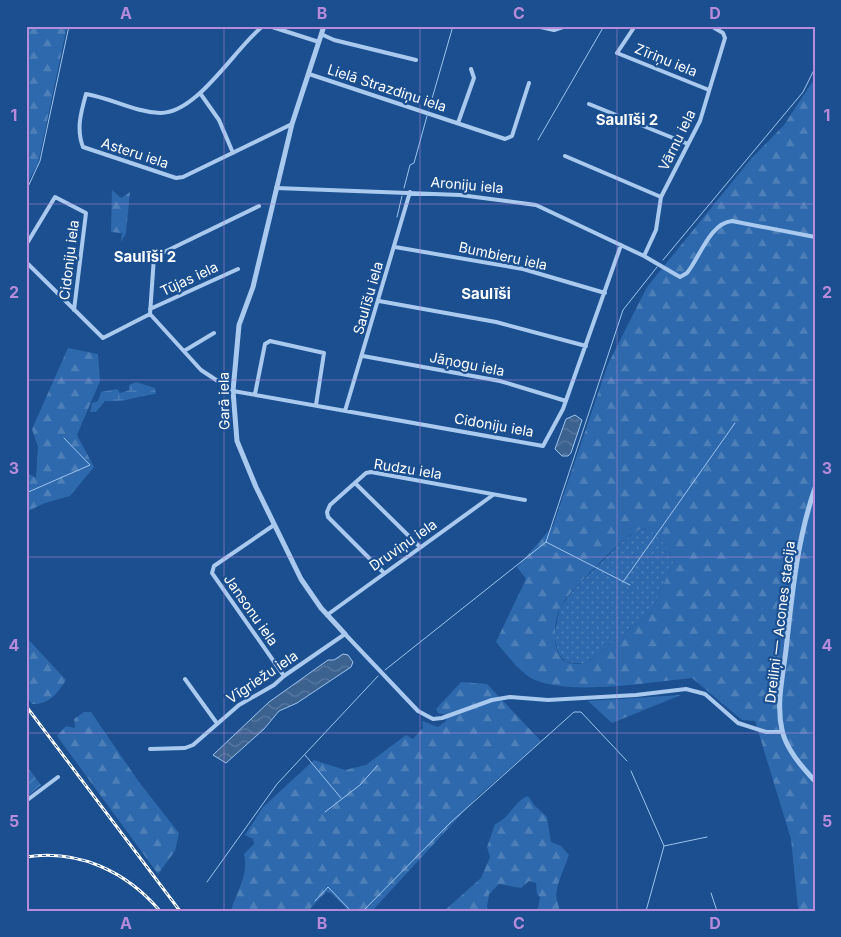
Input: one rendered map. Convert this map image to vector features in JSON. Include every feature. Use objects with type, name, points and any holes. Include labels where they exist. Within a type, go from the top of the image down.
[{"type":"street","name":"Asteru iela","points":[[262,26],[200,93],[179,108],[161,114],[86,94],[80,117],[79,138],[83,147],[176,178],[234,153],[292,124]]},
{"type":"street","points":[[269,26],[319,42]]},
{"type":"street","name":"Garā iela","points":[[324,26],[292,124],[253,287],[238,330],[233,390],[237,441],[297,572],[327,615],[418,712],[433,719],[442,718],[492,700],[510,697],[548,700],[636,695],[686,689],[705,694],[738,723],[766,732],[782,732]]},
{"type":"street","points":[[536,26],[554,30],[566,26]]},
{"type":"street","name":"Zīriņu iela","points":[[635,26],[617,53],[709,90]]},
{"type":"street","name":"Vārnu iela","points":[[644,256],[656,230],[661,197],[700,122],[725,38],[723,32],[711,26]]},
{"type":"street","points":[[321,34],[334,40],[416,60]]},
{"type":"street","name":"Lielā Strazdiņu iela","points":[[458,123],[474,78],[471,70]]},
{"type":"street","name":"Lielā Strazdiņu iela","points":[[309,74],[509,139],[529,84]]},
{"type":"street","points":[[200,93],[218,120],[234,153]]},
{"type":"street","points":[[588,104],[688,144]]},
{"type":"street","points":[[565,156],[661,197]]},
{"type":"street","name":"Aroniju iela","points":[[276,188],[460,195],[536,205],[644,256],[680,277],[683,276],[716,229],[725,222],[732,221],[815,237]]},
{"type":"street","name":"Saulīšu iela","points":[[345,410],[363,356],[410,192]]},
{"type":"street","name":"Cidoniju iela","points":[[26,245],[56,197],[86,214],[74,310]]},
{"type":"street","points":[[150,314],[154,257],[259,206]]},
{"type":"street","name":"Cidoniju iela","points":[[26,262],[103,338],[150,314],[201,370],[233,390],[543,446],[566,401],[621,245]]},
{"type":"street","name":"Bumbieru iela","points":[[395,247],[523,269],[605,293]]},
{"type":"street","name":"Tūjas iela","points":[[150,309],[238,269]]},
{"type":"street","points":[[379,300],[496,322],[586,346]]},
{"type":"street","points":[[184,351],[214,333]]},
{"type":"street","points":[[256,394],[265,344],[270,341],[324,353],[316,405]]},
{"type":"street","name":"Jāņogu iela","points":[[363,356],[500,381],[566,401]]},
{"type":"street","name":"Rudzu iela","points":[[384,572],[328,517],[327,512],[330,505],[371,472],[525,500]]},
{"type":"street","points":[[355,483],[420,547]]},
{"type":"street","name":"Dreiliņi — Acones stacija","points":[[815,488],[805,519],[795,575],[780,712],[782,732],[791,751],[815,781]]},
{"type":"street","name":"Druviņu iela","points":[[327,615],[493,495]]},
{"type":"street","name":"Jansonu iela","points":[[274,525],[214,566],[212,573],[284,676]]},
{"type":"street","name":"Vīgriežu iela","points":[[150,750],[185,748],[193,745],[216,722],[252,696],[274,685],[345,634]]},
{"type":"street","points":[[185,679],[216,722]]},
{"type":"street","points":[[26,801],[58,777]]},
{"type":"green space","points":[[26,26],[67,26],[38,164],[26,185]]},
{"type":"green space","points":[[815,78],[815,911],[798,909],[791,839],[755,721],[742,720],[692,678],[609,687],[565,687],[546,684],[531,678],[521,671],[496,642],[526,579],[517,567],[553,526],[608,364],[647,287],[750,160],[784,125]],"holes":[[[648,528],[666,545],[674,561],[651,613],[585,664],[568,663],[561,658],[557,652],[555,636],[559,612],[566,599],[585,578],[620,543],[639,530]]]},
{"type":"green space","points":[[112,190],[121,198],[130,192],[126,233],[121,242],[122,233],[111,232]]},
{"type":"green space","points":[[68,348],[98,354],[100,381],[77,435],[94,467],[70,496],[45,503],[26,512],[26,472],[36,478],[38,447],[32,429]]},
{"type":"green space","points":[[136,382],[155,388],[156,394],[124,400],[105,401],[96,412],[90,412],[92,403],[98,401],[101,392],[117,389],[120,393],[129,390],[129,385]]},
{"type":"green space","points":[[648,528],[666,545],[674,561],[651,613],[585,664],[566,662],[559,655],[554,637],[560,607],[579,584],[622,542],[636,531]]},
{"type":"green space","points":[[26,637],[66,680],[52,697],[38,704],[32,704],[26,696]]},
{"type":"green space","points":[[461,682],[487,684],[541,741],[477,797],[372,911],[349,911],[331,893],[326,892],[308,911],[227,911],[231,910],[242,882],[245,869],[244,854],[254,844],[253,839],[245,835],[263,807],[314,760],[345,770],[366,765],[406,735],[413,739],[423,728],[422,721],[438,727],[446,721],[446,715],[438,713],[436,709]]},
{"type":"green space","points":[[681,695],[612,723],[588,701]]},
{"type":"green space","points":[[84,712],[91,712],[139,782],[179,833],[175,851],[158,874],[57,736],[66,726],[75,728],[74,719]]},
{"type":"green space","points":[[26,765],[41,785],[28,796],[26,794]]},
{"type":"green space","points":[[528,796],[535,806],[547,817],[551,842],[561,846],[569,855],[558,884],[556,896],[560,911],[534,911],[538,908],[540,897],[537,894],[536,883],[529,881],[521,888],[499,884],[489,894],[487,907],[489,911],[444,911],[481,878],[490,857],[487,847],[495,824],[505,818],[519,802]]},
{"type":"water","points":[[575,415],[582,420],[571,453],[568,456],[562,456],[555,449],[566,419]]},
{"type":"water","points":[[343,654],[348,655],[353,662],[351,667],[297,703],[279,711],[264,729],[226,763],[213,755],[269,702],[328,660],[334,660]]},
{"type":"waterway","points":[[26,191],[40,161],[69,26]]},
{"type":"waterway","points":[[429,109],[453,26]]},
{"type":"waterway","points":[[538,140],[604,26]]},
{"type":"waterway","points":[[663,260],[803,92],[815,68]]},
{"type":"waterway","points":[[404,188],[410,165],[414,163],[427,116]]},
{"type":"waterway","points":[[397,217],[402,196]]},
{"type":"waterway","points":[[385,670],[546,542],[623,310],[657,267]]},
{"type":"waterway","points":[[623,582],[735,423]]},
{"type":"waterway","points":[[26,493],[90,465],[64,438]]},
{"type":"waterway","points":[[546,542],[630,585]]},
{"type":"waterway","points":[[207,882],[277,784],[378,676]]},
{"type":"waterway","points":[[363,911],[450,823],[574,712],[581,712],[627,761]]},
{"type":"waterway","points":[[305,755],[341,798]]},
{"type":"waterway","points":[[325,812],[360,785],[377,766]]},
{"type":"waterway","points":[[631,771],[664,846],[646,911]]},
{"type":"waterway","points":[[664,846],[707,837]]},
{"type":"waterway","points":[[315,901],[328,887],[351,911]]},
{"type":"waterway","points":[[711,893],[717,911]]},
{"type":"waterway","points":[[352,911],[354,909],[356,911]]},
{"type":"railway","points":[[26,706],[180,911]]},
{"type":"railway","points":[[26,857],[64,856],[100,866],[132,885],[160,911]]},
{"type":"district","name":"Saulīši 2","points":[[627,120]]},
{"type":"district","name":"Saulīši 2","points":[[145,257]]},
{"type":"district","name":"Saulīši","points":[[486,294]]}]
